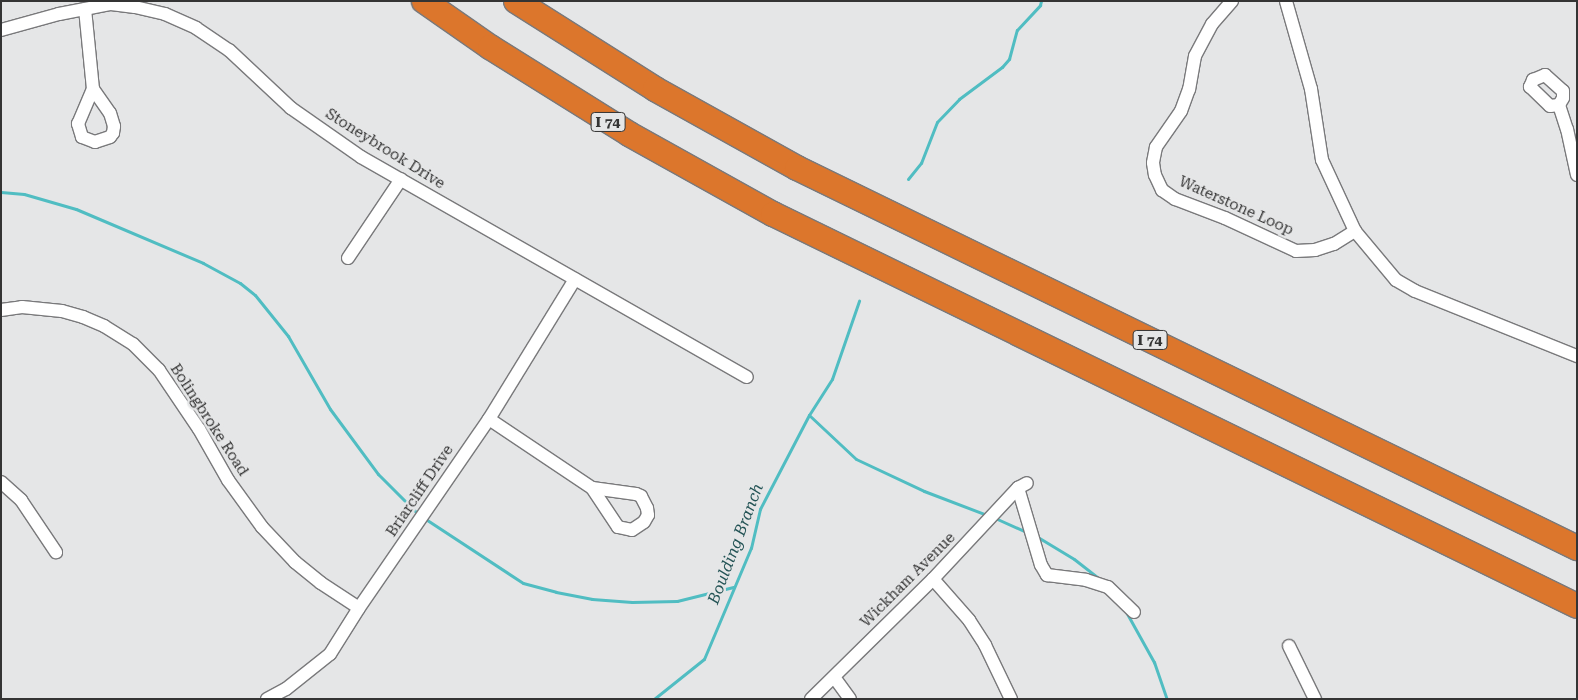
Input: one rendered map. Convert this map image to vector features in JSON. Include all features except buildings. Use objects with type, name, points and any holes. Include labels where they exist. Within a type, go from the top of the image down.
[{"type":"highway","name":"I 74","points":[[424,1],[498,52],[629,134],[773,214],[1577,606]]},
{"type":"highway","name":"I 74","points":[[516,1],[655,89],[797,168],[1577,548]]},
{"type":"street","name":"Waterstone Loop","points":[[1232,1],[1212,24],[1194,56],[1190,89],[1181,111],[1156,147],[1153,163],[1155,175],[1162,190],[1175,199],[1225,218],[1296,251],[1315,250],[1334,244],[1355,231]]},
{"type":"street","points":[[1286,1],[1311,89],[1322,160],[1355,231],[1396,280],[1415,291],[1577,356]]},
{"type":"street","name":"Stoneybrook Drive","points":[[1,30],[59,14],[111,4],[136,7],[165,14],[196,28],[229,50],[291,108],[361,157],[747,377]]},
{"type":"street","points":[[85,9],[93,89]]},
{"type":"street","points":[[1559,105],[1567,129],[1577,175]]},
{"type":"street","points":[[348,258],[401,179]]},
{"type":"street","name":"Briarcliff Drive","points":[[267,699],[286,689],[330,654],[359,608],[489,419],[575,280]]},
{"type":"street","name":"Bolingbroke Road","points":[[1,310],[22,308],[62,312],[83,317],[104,326],[133,344],[159,370],[199,429],[228,480],[262,527],[295,562],[320,583],[359,608]]},
{"type":"street","points":[[489,419],[592,488]]},
{"type":"street","points":[[1,482],[21,500],[56,552]]},
{"type":"street","name":"Wickham Avenue","points":[[811,699],[933,579],[1023,486],[1041,565],[1047,575],[1086,580],[1108,587],[1134,612]]},
{"type":"street","points":[[933,579],[969,620],[985,645],[1011,699]]},
{"type":"street","points":[[1289,646],[1316,699]]},
{"type":"street","points":[[834,677],[850,699]]},
{"type":"waterway","name":"Boulding Branch","points":[[908,179],[921,163],[937,122],[959,99],[1002,67],[1009,59],[1017,30],[1040,5],[1041,1]]},
{"type":"waterway","points":[[1,192],[24,194],[76,209],[203,263],[240,283],[255,295],[288,336],[330,409],[378,474],[419,515]]},
{"type":"waterway","name":"Boulding Branch","points":[[654,699],[704,659],[751,548],[760,509],[809,415],[832,379],[859,301]]},
{"type":"waterway","points":[[809,415],[856,459],[924,491],[987,515]]},
{"type":"waterway","points":[[424,518],[523,583],[556,592],[592,599],[632,602],[677,601],[733,587]]},
{"type":"waterway","points":[[995,518],[1028,533]]},
{"type":"waterway","points":[[1036,536],[1074,559],[1101,580]]},
{"type":"waterway","points":[[1125,610],[1154,662],[1167,699]]}]
